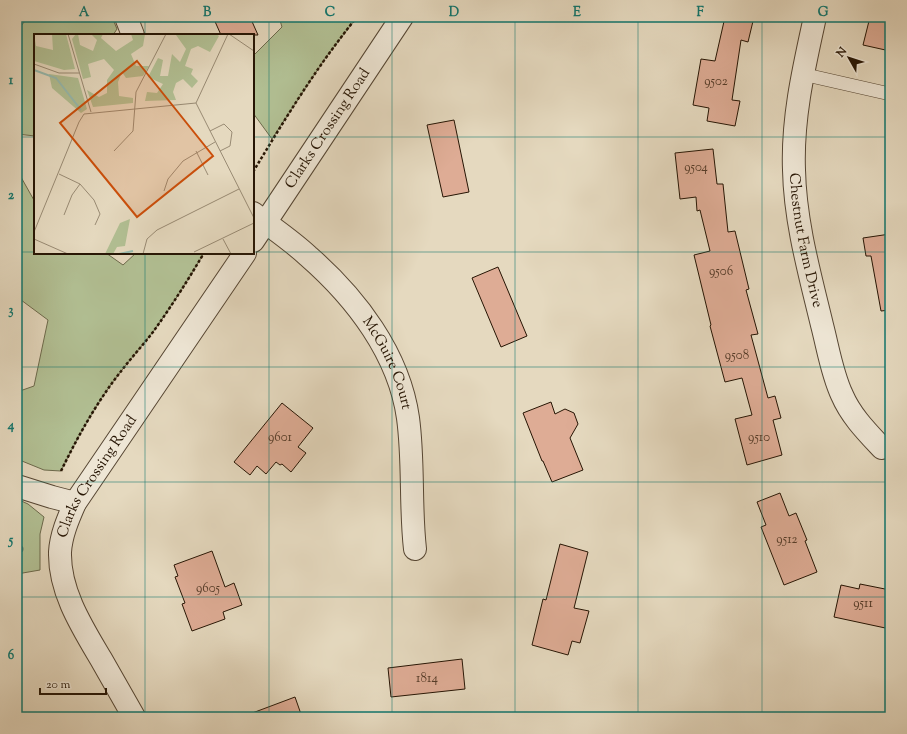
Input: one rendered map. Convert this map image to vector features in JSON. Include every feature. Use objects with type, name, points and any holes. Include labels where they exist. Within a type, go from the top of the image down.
[{"type":"street","points":[[126,17],[133,34]]},
{"type":"street","name":"Clarks Crossing Road","points":[[254,237],[259,217],[402,17]]},
{"type":"street","name":"Chestnut Farm Drive","points":[[815,17],[802,74],[795,136],[794,170],[799,221],[813,288],[834,374],[841,394],[858,422],[882,448]]},
{"type":"street","name":"McGuire Court","points":[[259,217],[297,246],[328,275],[371,326],[386,351],[402,392],[408,420],[411,451],[412,511],[415,549]]},
{"type":"street","name":"Clarks Crossing Road","points":[[134,717],[81,623],[65,584],[61,567],[60,552],[62,536],[67,520],[75,503],[244,254]]},
{"type":"street","points":[[17,486],[75,503]]},
{"type":"lane","points":[[802,74],[890,94]]},
{"type":"path","points":[[254,170],[297,100],[324,60],[357,17]]},
{"type":"path","points":[[61,471],[70,452],[108,389],[123,368],[154,332],[203,254]]},
{"type":"green space","points":[[28,17],[112,17],[117,29],[114,34],[34,34],[34,136],[17,134],[17,24],[21,26]]},
{"type":"green space","points":[[279,17],[357,17],[324,60],[272,139],[254,114],[254,55],[282,27]]},
{"type":"green space","points":[[17,170],[34,200],[34,254],[107,254],[123,265],[135,254],[203,254],[160,323],[122,370],[97,406],[81,432],[61,471],[44,470],[17,459],[17,392],[34,386],[48,320],[17,297]]},
{"type":"green space","points":[[17,499],[28,504],[44,517],[40,534],[40,570],[17,574]]},
{"type":"building","points":[[213,17],[250,17],[258,35],[254,34],[221,34]]},
{"type":"building","points":[[725,17],[754,17],[748,42],[741,40],[732,100],[740,101],[735,126],[707,121],[709,108],[693,105],[701,59],[715,61]]},
{"type":"building","points":[[870,17],[890,19],[890,51],[863,45]]},
{"type":"building","points":[[454,120],[469,192],[443,197],[427,125]]},
{"type":"building","points":[[713,149],[717,184],[723,184],[728,232],[735,231],[749,289],[746,290],[758,334],[751,335],[768,398],[775,396],[781,418],[773,420],[782,455],[747,465],[735,419],[752,415],[742,378],[725,382],[710,326],[694,255],[710,251],[700,210],[697,211],[696,197],[680,199],[675,153]]},
{"type":"building","points":[[890,234],[890,310],[881,311],[871,256],[866,256],[863,238]]},
{"type":"building","points":[[498,267],[527,336],[501,347],[472,278]]},
{"type":"building","points":[[551,402],[555,414],[565,409],[574,413],[578,424],[570,438],[583,470],[552,482],[523,413]]},
{"type":"building","points":[[282,403],[313,428],[298,447],[306,453],[291,472],[282,464],[280,465],[276,462],[266,474],[257,466],[250,475],[234,462]]},
{"type":"building","points":[[780,493],[789,516],[796,513],[807,540],[805,541],[817,572],[784,585],[761,527],[766,525],[757,502]]},
{"type":"building","points":[[560,544],[588,552],[574,608],[589,611],[580,643],[572,641],[568,655],[532,645],[543,599],[546,600]]},
{"type":"building","points":[[212,551],[225,587],[234,583],[242,605],[223,612],[225,619],[192,631],[182,604],[185,603],[175,577],[178,576],[174,565]]},
{"type":"building","points":[[860,584],[890,590],[890,629],[834,617],[841,585],[859,589]]},
{"type":"building","points":[[462,659],[465,689],[391,697],[388,668]]},
{"type":"building","points":[[295,697],[302,717],[247,717],[247,715]]}]
